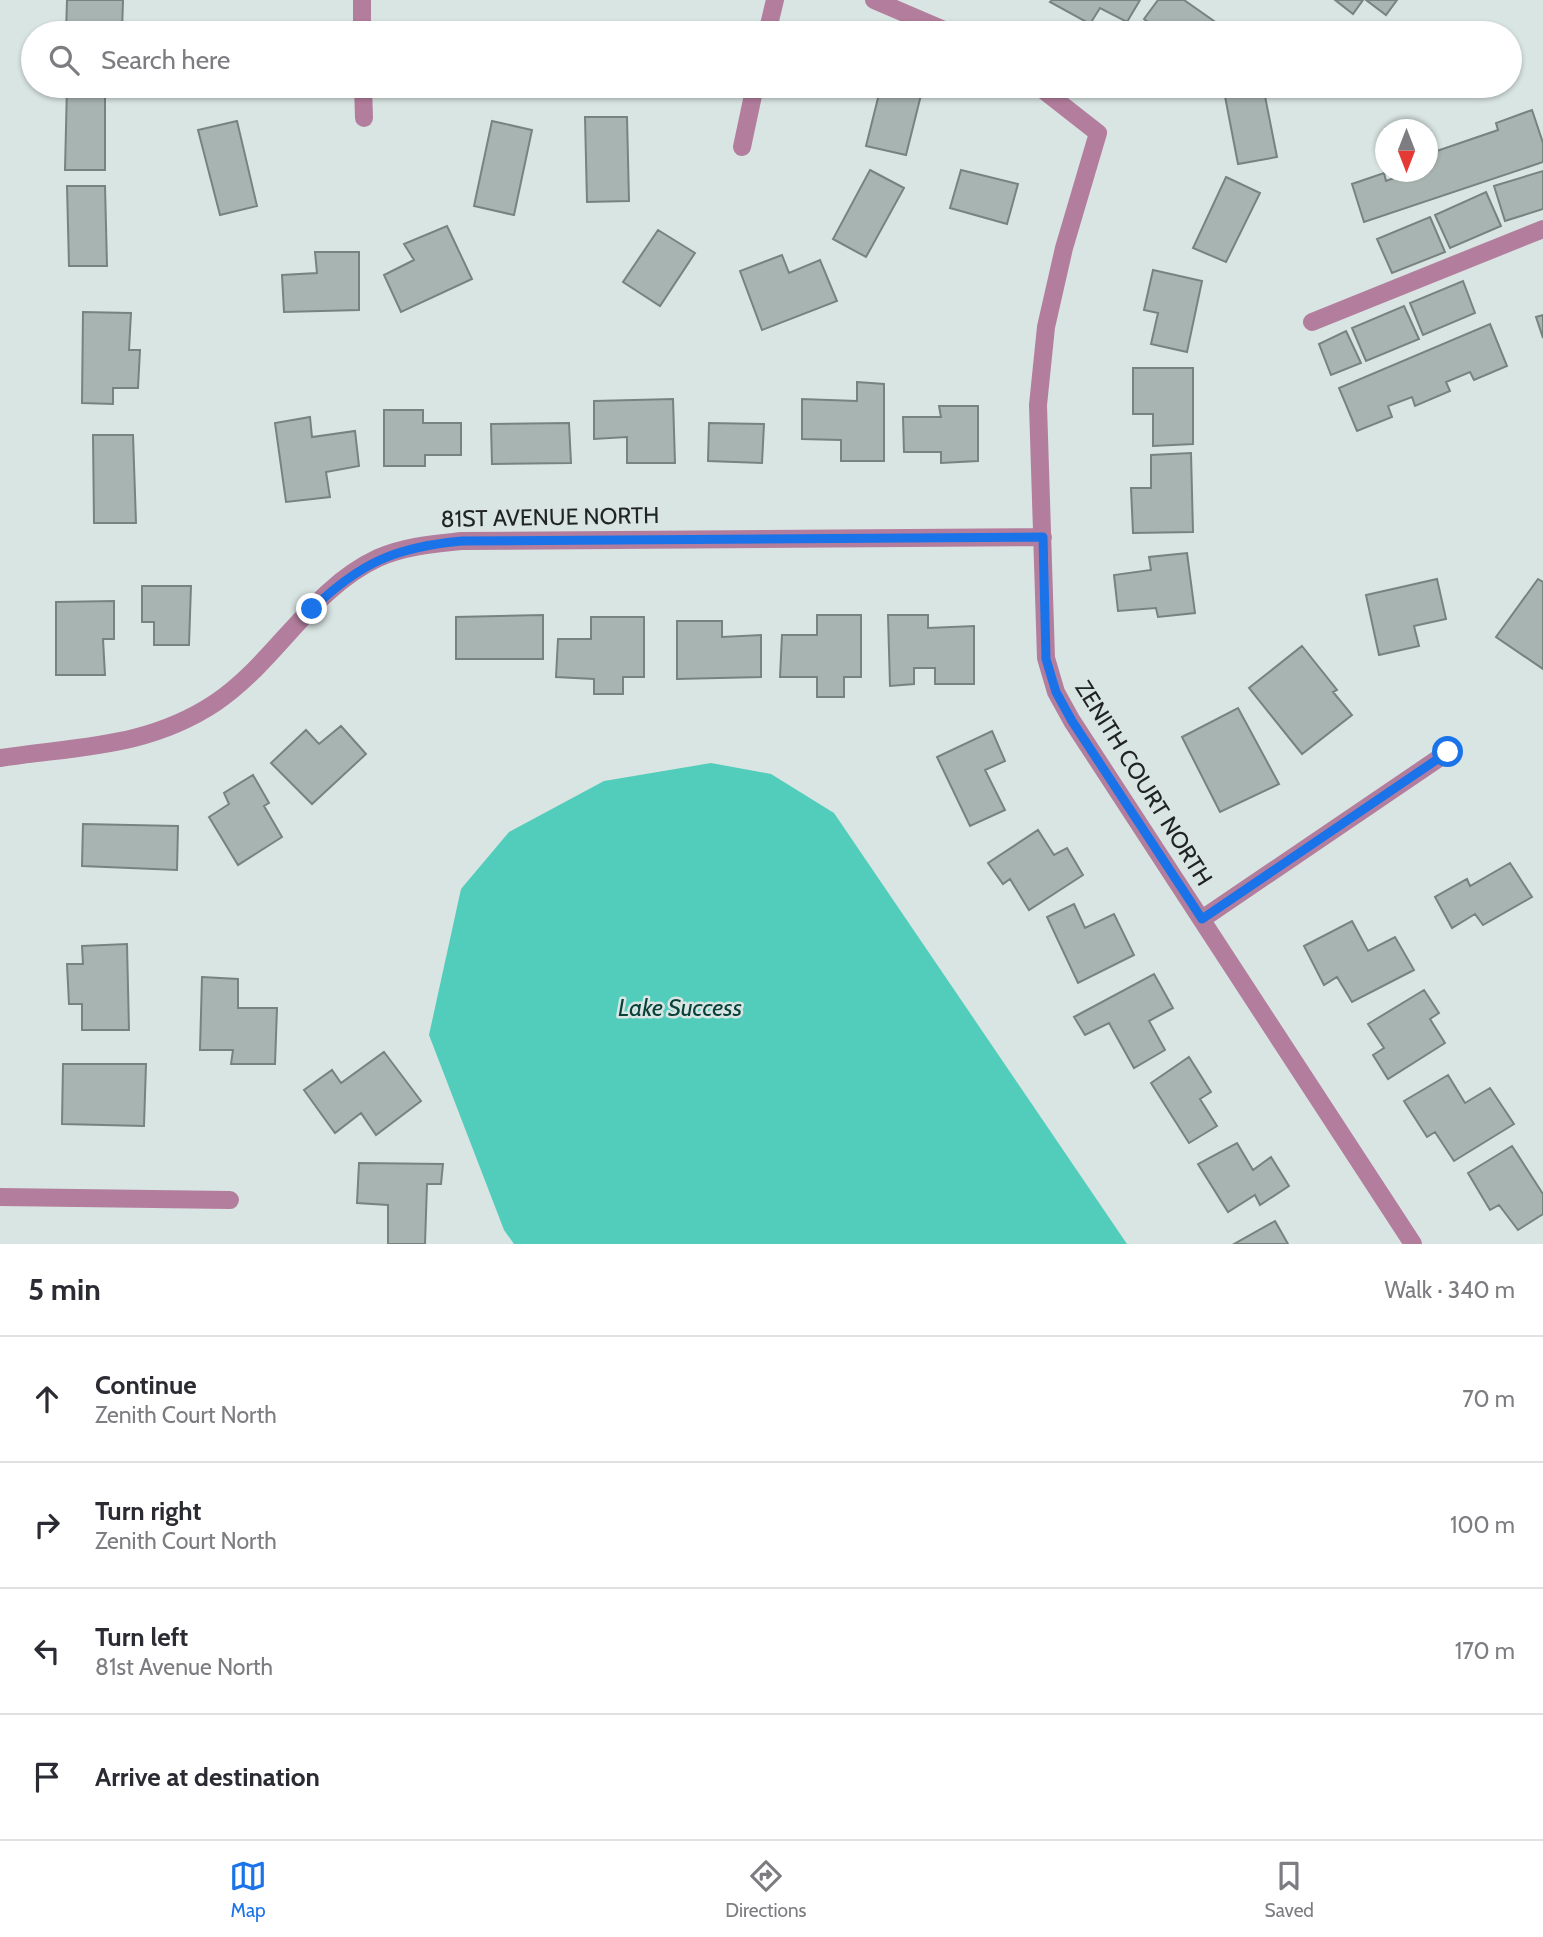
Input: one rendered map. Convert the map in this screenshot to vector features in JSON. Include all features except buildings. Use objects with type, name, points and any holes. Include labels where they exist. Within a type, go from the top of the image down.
[{"type":"street","points":[[362,0],[362,21]]},
{"type":"street","points":[[770,21],[775,0]]},
{"type":"street","points":[[874,0],[923,21]]},
{"type":"street","points":[[363,98],[364,118]]},
{"type":"street","points":[[741,147],[752,98]]},
{"type":"street","name":"ZENITH COURT NORTH","points":[[1053,98],[1098,133],[1064,248],[1046,327],[1038,405],[1046,659],[1056,692],[1072,721],[1413,1244]]},
{"type":"street","points":[[1312,322],[1543,229]]},
{"type":"street","name":"81ST AVENUE NORTH","points":[[0,758],[114,744],[166,730],[216,702],[260,666],[342,580],[379,558],[421,545],[462,541],[1043,537]]},
{"type":"street","name":"ZENITH COURT NORTH","points":[[1202,919],[1448,752]]},
{"type":"street","points":[[0,1197],[230,1200]]},
{"type":"water","name":"Lake Success","points":[[711,763],[771,774],[834,813],[1127,1244],[514,1244],[504,1230],[429,1035],[461,889],[509,832],[604,781]]},
{"type":"route","points":[[312,609],[342,580],[379,558],[421,545],[462,541],[1043,537],[1046,659],[1056,692],[1072,721],[1202,919],[1448,752]]}]
